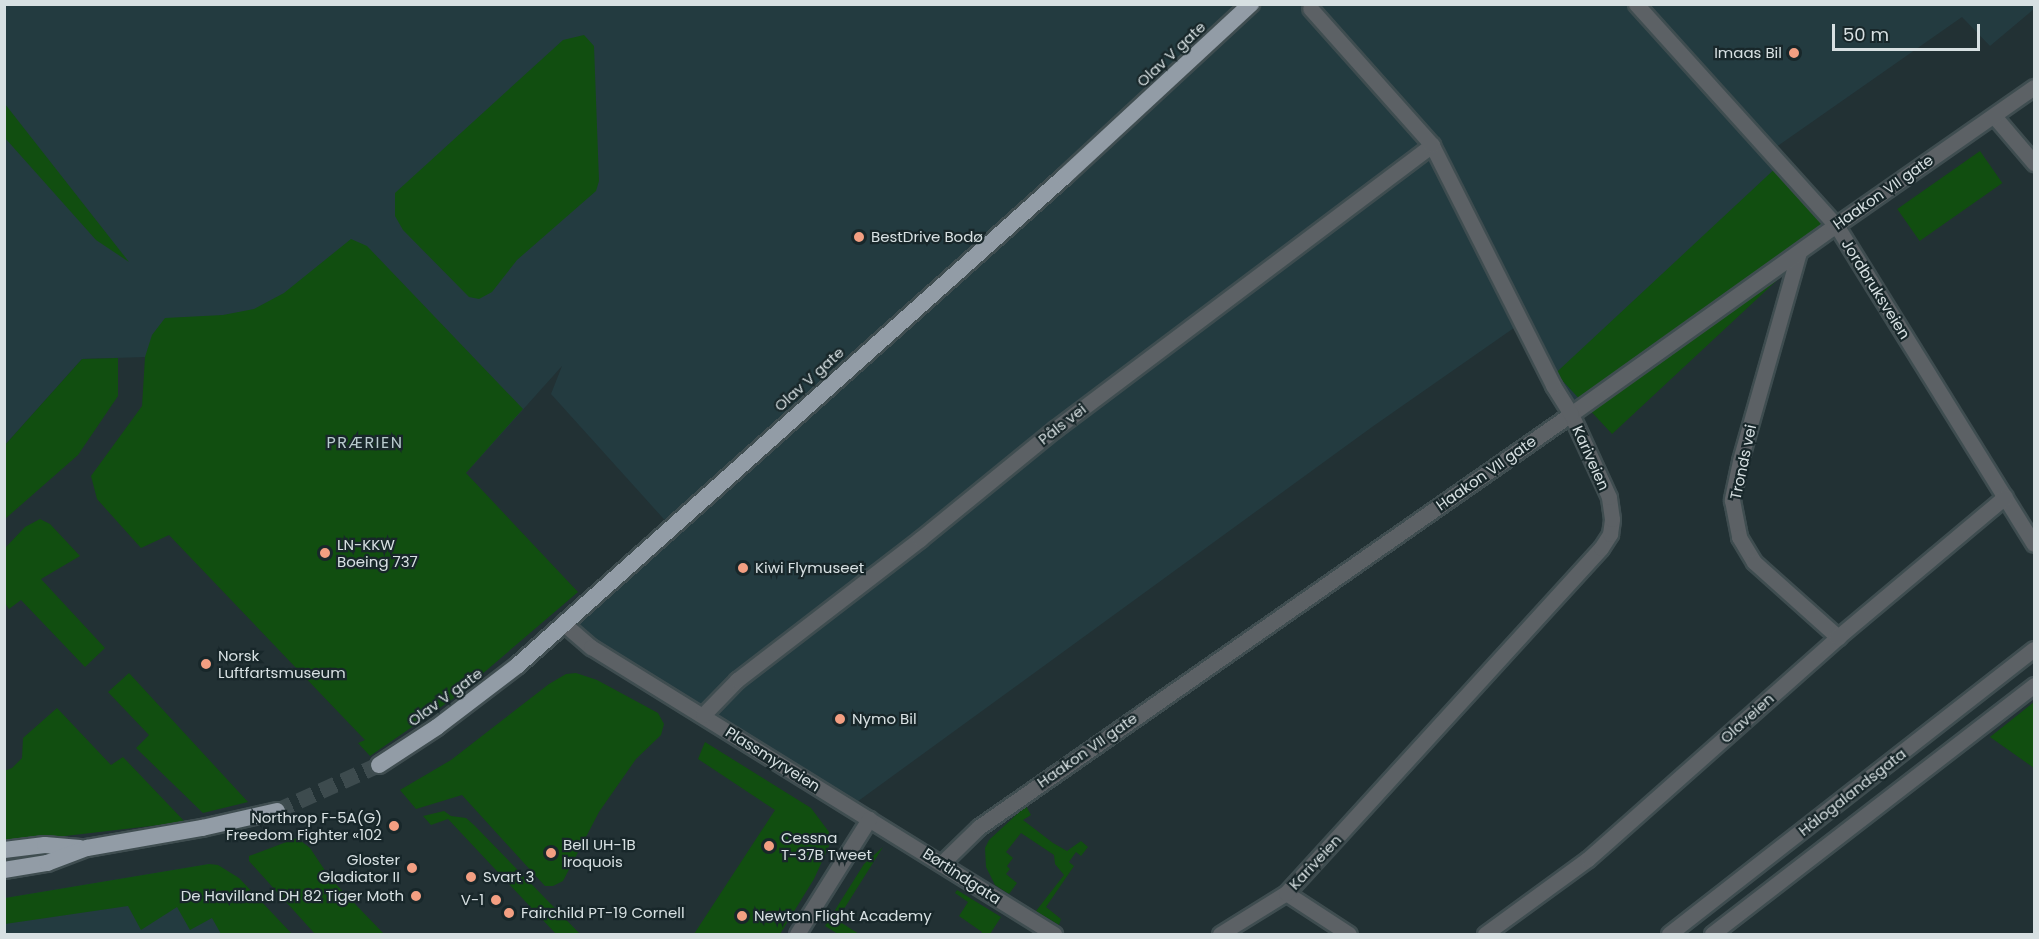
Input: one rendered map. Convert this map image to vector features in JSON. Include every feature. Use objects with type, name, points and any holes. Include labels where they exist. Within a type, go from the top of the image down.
[{"type":"highway","name":"Olav V gate","points":[[379,765],[479,696],[563,623],[1064,177],[1251,4]]},
{"type":"highway","points":[[4,870],[47,863],[87,848],[202,828],[277,811]]},
{"type":"highway","points":[[4,850],[45,845],[87,848]]},
{"type":"street","name":"Jordbruksveien","points":[[1636,4],[1836,225],[2034,544]]},
{"type":"street","name":"Kariveien","points":[[1220,934],[1286,894],[1601,548],[1610,534],[1612,519],[1609,497],[1571,414],[1553,385],[1432,145],[1310,8]]},
{"type":"street","name":"Haakon VII gate","points":[[942,863],[979,826],[1571,414],[2034,87]]},
{"type":"street","points":[[1994,116],[2034,163]]},
{"type":"street","name":"Påls vei","points":[[703,716],[737,680],[920,539],[1055,429],[1432,145]]},
{"type":"street","name":"Tronds vei","points":[[1799,252],[1740,461],[1732,500],[1739,537],[1754,562],[1839,637]]},
{"type":"street","name":"Olaveien","points":[[1485,934],[1588,860],[1839,637],[2005,497]]},
{"type":"street","name":"Plassmyrveien","points":[[563,623],[591,646],[869,819]]},
{"type":"street","name":"Hålogalandsgata","points":[[1669,934],[2034,649]]},
{"type":"street","name":"Hålogalandsgata","points":[[1712,934],[2034,685]]},
{"type":"street","points":[[797,934],[869,819]]},
{"type":"street","name":"Børtindgata","points":[[869,819],[1054,934]]},
{"type":"street","points":[[1286,894],[1349,934]]},
{"type":"shaded area","points":[[5,5],[2034,5],[2034,9],[1990,46],[1962,17],[1769,152],[1780,164],[1571,414],[1521,323],[1372,427],[850,807],[563,623],[671,527],[551,394],[562,366],[466,473],[396,543],[145,357],[82,359],[5,445]]},
{"type":"shaded area","points":[[209,864],[247,934],[5,934],[5,898]]},
{"type":"green space","points":[[584,35],[594,46],[599,181],[596,191],[517,260],[492,292],[479,299],[469,297],[403,230],[395,216],[395,193],[563,40]]},
{"type":"green space","points":[[4,104],[129,262],[96,240],[5,138]]},
{"type":"green space","points":[[1980,151],[2002,183],[1920,241],[1897,209]]},
{"type":"green space","points":[[1780,164],[1837,225],[1612,434],[1555,373]]},
{"type":"green space","points":[[351,239],[367,246],[523,409],[466,473],[578,592],[454,698],[370,756],[358,743],[365,740],[169,535],[141,548],[97,499],[91,476],[142,406],[145,357],[152,335],[165,318],[223,315],[254,309],[284,293]]},
{"type":"green space","points":[[118,358],[118,396],[78,455],[5,519],[5,445],[82,359]]},
{"type":"green space","points":[[40,519],[50,524],[80,556],[41,579],[105,648],[85,667],[21,600],[9,609],[5,603],[5,548],[25,527]]},
{"type":"green space","points":[[129,673],[248,802],[203,813],[136,748],[149,735],[108,692]]},
{"type":"green space","points":[[576,673],[597,680],[658,713],[664,724],[661,735],[636,759],[599,812],[563,881],[553,886],[545,886],[462,795],[416,809],[400,790],[451,760],[549,684],[566,674]]},
{"type":"green space","points":[[2034,702],[2034,768],[1990,737]]},
{"type":"green space","points":[[57,708],[111,765],[123,757],[185,822],[5,843],[4,771],[12,768],[22,758],[23,738]]},
{"type":"green space","points":[[705,742],[811,808],[829,832],[829,846],[814,879],[780,934],[694,934],[775,810],[698,759]]},
{"type":"green space","points":[[1026,806],[1031,815],[1023,820],[1053,843],[1067,851],[1081,841],[1088,847],[1081,856],[1076,852],[1069,862],[1074,866],[1046,907],[1061,919],[1059,925],[1036,911],[1064,875],[1055,864],[1054,855],[1021,833],[1006,852],[1013,858],[1007,866],[1010,869],[1006,874],[1017,883],[1009,894],[995,885],[986,867],[985,848],[989,840]]},
{"type":"green space","points":[[444,811],[451,816],[466,818],[474,825],[580,934],[556,934],[448,819],[431,825],[423,816]]},
{"type":"green space","points":[[297,838],[310,848],[330,878],[384,934],[315,934],[249,861],[249,856]]},
{"type":"green space","points":[[883,847],[837,920],[859,934],[838,934],[825,926],[864,864]]},
{"type":"green space","points":[[209,864],[218,865],[239,878],[292,934],[221,934],[212,918],[190,930],[177,907],[141,930],[128,906],[5,924],[5,898]]},
{"type":"green space","points":[[957,890],[1001,917],[990,934],[981,934],[982,932],[959,916],[968,902],[955,893]]},
{"type":"tunnel","points":[[277,811],[379,765]]},
{"type":"place","name":"Imaas Bil","points":[[1794,53]]},
{"type":"place","name":"BestDrive Bodø","points":[[859,237]]},
{"type":"place","name":"LN-KKW Boeing 737","points":[[325,553]]},
{"type":"place","name":"Kiwi Flymuseet","points":[[743,568]]},
{"type":"place","name":"Norsk Luftfartsmuseum","points":[[206,664]]},
{"type":"place","name":"Nymo Bil","points":[[840,719]]},
{"type":"place","name":"Northrop F-5A(G) Freedom Fighter «102","points":[[394,826]]},
{"type":"place","name":"Cessna T-37B Tweet","points":[[769,846]]},
{"type":"place","name":"Bell UH-1B Iroquois","points":[[551,853]]},
{"type":"place","name":"Gloster Gladiator II","points":[[412,868]]},
{"type":"place","name":"Svart 3","points":[[471,877]]},
{"type":"place","name":"De Havilland DH 82 Tiger Moth","points":[[416,896]]},
{"type":"place","name":"V-1","points":[[496,900]]},
{"type":"place","name":"Fairchild PT-19 Cornell","points":[[509,913]]},
{"type":"place","name":"Newton Flight Academy","points":[[742,916]]},
{"type":"district","name":"PRÆRIEN","points":[[365,443]]}]
